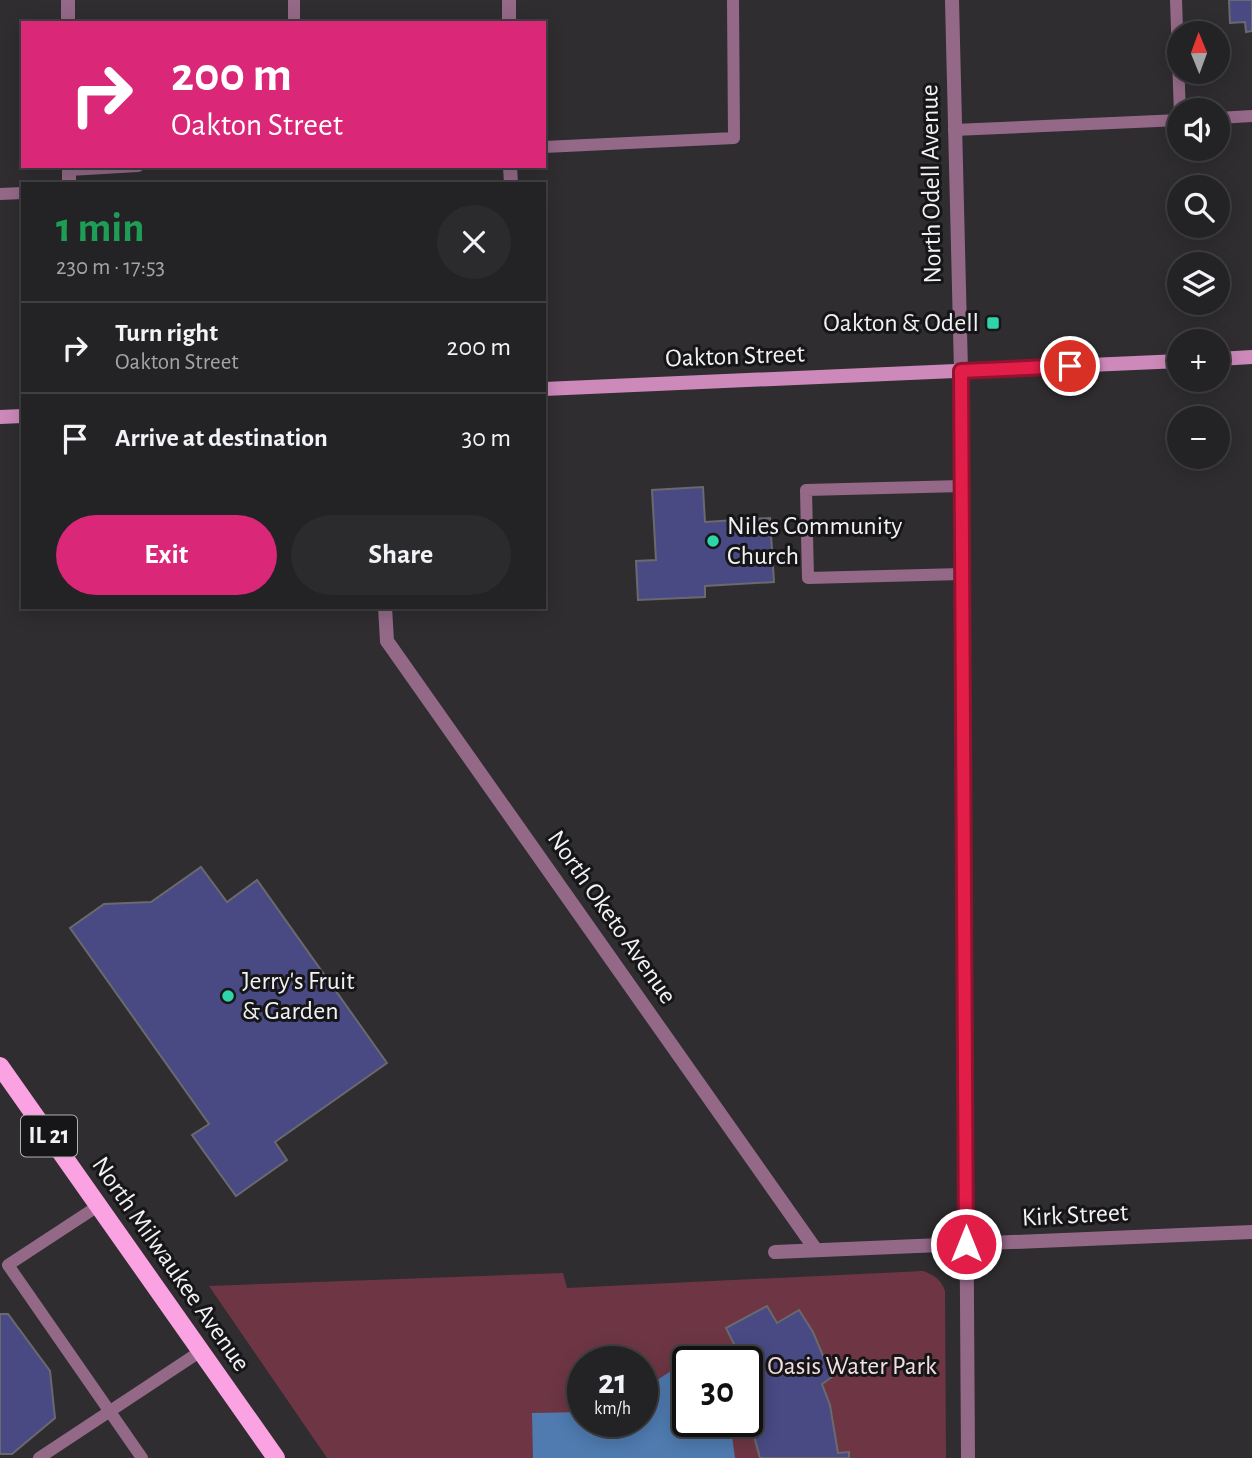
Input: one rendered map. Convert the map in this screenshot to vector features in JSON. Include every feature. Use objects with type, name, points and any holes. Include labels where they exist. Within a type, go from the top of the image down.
[{"type":"main road","points":[[1230,358],[1252,357]]},
{"type":"main road","name":"Oakton Street","points":[[546,389],[1167,362]]},
{"type":"main road","points":[[0,417],[21,416]]},
{"type":"main road","name":"North Milwaukee Avenue","points":[[0,1066],[274,1457]]},
{"type":"street","points":[[68,0],[68,21]]},
{"type":"street","points":[[509,0],[509,21]]},
{"type":"street","name":"North Odell Avenue","points":[[952,0],[961,371],[968,1458]]},
{"type":"street","name":"North Oketo Avenue","points":[[385,609],[387,641],[816,1250]]},
{"type":"street","name":"Kirk Street","points":[[775,1252],[1252,1232]]},
{"type":"lane","points":[[294,0],[294,21]]},
{"type":"lane","points":[[546,147],[734,138],[733,0]]},
{"type":"lane","points":[[1176,0],[1179,98]]},
{"type":"lane","points":[[1230,117],[1252,116]]},
{"type":"lane","points":[[954,130],[1167,118]]},
{"type":"lane","points":[[69,173],[118,168]]},
{"type":"lane","points":[[0,194],[21,193]]},
{"type":"lane","points":[[962,486],[806,490],[808,578],[962,574]]},
{"type":"lane","points":[[98,1206],[8,1265],[142,1458]]},
{"type":"lane","points":[[39,1458],[201,1351]]},
{"type":"green space","name":"Oasis Water Park","points":[[923,1271],[934,1276],[945,1291],[946,1458],[327,1458],[209,1286],[563,1273],[567,1288]]},
{"type":"water","points":[[672,1370],[672,1437],[732,1437],[735,1458],[533,1458],[532,1413],[567,1412],[567,1437],[658,1437],[658,1380]]},
{"type":"building","points":[[1229,0],[1252,0],[1252,31],[1246,32],[1245,22],[1230,21]]},
{"type":"building","name":"Niles Community Church","points":[[703,487],[705,522],[770,518],[774,582],[705,586],[705,597],[638,600],[636,561],[656,560],[652,490]]},
{"type":"building","name":"Jerry's Fruit & Garden","points":[[201,867],[227,902],[257,880],[387,1063],[275,1142],[287,1160],[236,1196],[192,1135],[209,1124],[70,928],[104,904],[151,902]]},
{"type":"building","points":[[767,1306],[777,1323],[799,1310],[813,1332],[832,1377],[822,1384],[830,1405],[838,1453],[849,1452],[849,1458],[760,1458],[754,1437],[763,1437],[763,1346],[735,1346],[726,1328]]},
{"type":"building","points":[[0,1314],[8,1314],[50,1371],[55,1418],[12,1454],[0,1454]]},
{"type":"place","name":"Oakton & Odell","points":[[993,323]]},
{"type":"place","name":"Niles Community Church","points":[[713,541]]},
{"type":"place","name":"Jerry's Fruit & Garden","points":[[228,996]]},
{"type":"route","points":[[966,1244],[961,371],[1070,366]]}]
